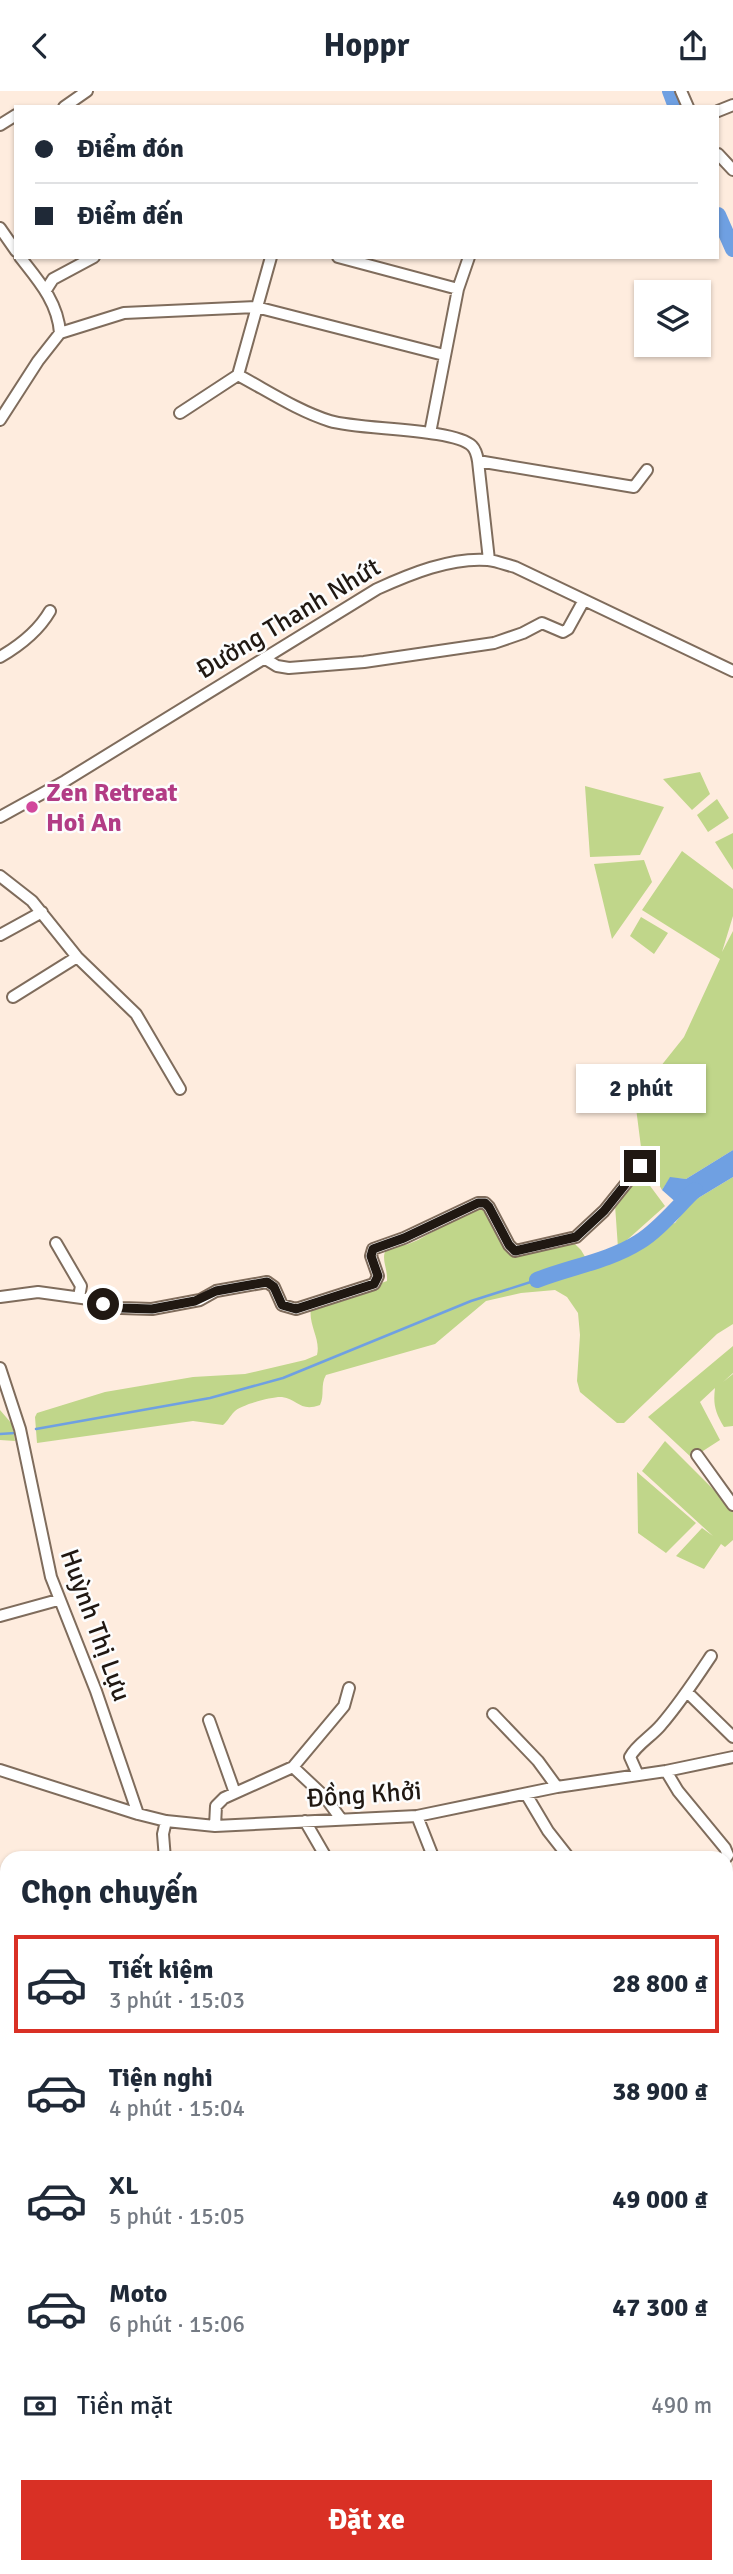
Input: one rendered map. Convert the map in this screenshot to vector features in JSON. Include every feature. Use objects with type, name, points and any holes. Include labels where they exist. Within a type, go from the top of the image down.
[{"type":"street","points":[[67,105],[87,91]]},
{"type":"street","points":[[719,155],[733,170]]},
{"type":"street","points":[[0,228],[14,248]]},
{"type":"street","points":[[22,259],[46,290],[60,324],[60,333]]},
{"type":"street","points":[[46,290],[53,279],[90,259]]},
{"type":"street","points":[[180,413],[238,375],[270,259]]},
{"type":"street","points":[[346,259],[458,289]]},
{"type":"street","points":[[430,433],[458,289],[467,259]]},
{"type":"street","points":[[0,419],[60,333],[124,313],[256,307],[444,355]]},
{"type":"street","points":[[238,375],[314,415],[333,422],[430,433],[470,444],[478,461],[489,561]]},
{"type":"street","points":[[478,461],[634,487],[647,470]]},
{"type":"street","name":"Đường Thanh Nhứt","points":[[0,817],[65,781],[377,589],[404,577],[461,563],[489,561],[515,567],[733,671]]},
{"type":"street","points":[[264,658],[283,667],[335,665],[494,643],[542,623],[563,632],[568,629],[584,600]]},
{"type":"street","points":[[0,657],[15,648],[50,611]]},
{"type":"street","points":[[0,876],[32,901],[77,957],[136,1014],[180,1089]]},
{"type":"street","points":[[0,935],[41,912]]},
{"type":"street","points":[[13,997],[77,957]]},
{"type":"street","points":[[0,1297],[34,1292],[79,1297],[121,1308],[152,1309],[195,1301],[216,1291],[267,1282],[274,1287],[282,1305],[296,1309],[374,1284],[378,1276],[371,1256],[373,1249],[404,1238],[478,1203],[485,1203],[489,1207],[509,1245],[515,1251],[574,1239],[604,1211],[640,1166]]},
{"type":"street","points":[[56,1243],[81,1286],[79,1297]]},
{"type":"street","name":"Huỳnh Thị Lựu","points":[[0,1367],[20,1429],[45,1554],[58,1600],[96,1691],[138,1814]]},
{"type":"street","points":[[697,1455],[733,1505]]},
{"type":"street","points":[[0,1616],[58,1600]]},
{"type":"street","points":[[638,1775],[631,1757],[633,1752],[651,1737],[687,1692],[710,1656]]},
{"type":"street","points":[[215,1826],[216,1806],[224,1798],[293,1767],[344,1706],[349,1688]]},
{"type":"street","points":[[687,1692],[733,1737]]},
{"type":"street","points":[[493,1714],[538,1761],[557,1787]]},
{"type":"street","points":[[209,1720],[235,1793]]},
{"type":"street","name":"Đồng Khởi","points":[[0,1770],[138,1814],[166,1821],[215,1826],[416,1816],[557,1787],[666,1771],[733,1757]]},
{"type":"street","points":[[293,1767],[325,1797],[341,1819]]},
{"type":"street","points":[[666,1771],[678,1791],[726,1851]]},
{"type":"street","points":[[526,1794],[564,1851]]},
{"type":"street","points":[[416,1816],[431,1851]]},
{"type":"street","points":[[164,1851],[163,1834],[166,1821]]},
{"type":"street","points":[[305,1821],[322,1851]]},
{"type":"green space","points":[[700,772],[710,794],[692,810],[663,779]]},
{"type":"green space","points":[[585,786],[664,807],[640,855],[590,857]]},
{"type":"green space","points":[[717,799],[729,818],[708,832],[697,815]]},
{"type":"green space","points":[[733,833],[733,870],[715,842]]},
{"type":"green space","points":[[682,851],[733,889],[733,916],[722,952],[733,931],[733,1150],[686,1179],[670,1178],[662,1190],[642,1155],[636,1108],[641,1091],[684,1037],[720,959],[642,910]]},
{"type":"green space","points":[[644,860],[652,882],[612,939],[594,864]]},
{"type":"green space","points":[[641,917],[668,933],[654,954],[630,936]]},
{"type":"green space","points":[[642,1175],[665,1206],[618,1248],[615,1205]]},
{"type":"green space","points":[[733,1177],[733,1324],[717,1334],[624,1423],[617,1423],[580,1392],[577,1381],[580,1335],[578,1313],[567,1297],[555,1290],[521,1293],[486,1301],[435,1344],[326,1375],[320,1405],[308,1407],[288,1398],[278,1397],[243,1407],[234,1412],[223,1425],[193,1421],[37,1443],[37,1413],[105,1392],[193,1377],[245,1374],[317,1355],[311,1308],[387,1281],[384,1257],[390,1245],[406,1245],[418,1240],[482,1204],[515,1250],[570,1239],[581,1250],[591,1267],[623,1257],[653,1241],[667,1225],[675,1223],[690,1203]]},
{"type":"green space","points":[[733,1346],[733,1373],[723,1382],[733,1374],[733,1426],[724,1427],[719,1417],[715,1388],[700,1402],[720,1440],[692,1458],[648,1417]]},
{"type":"green space","points":[[0,1410],[12,1424],[15,1441],[0,1440]]},
{"type":"green space","points":[[665,1441],[733,1509],[733,1540],[725,1547],[721,1544],[704,1569],[676,1556],[702,1528],[713,1536],[642,1471]]},
{"type":"green space","points":[[637,1472],[696,1523],[666,1553],[638,1533]]},
{"type":"water","points":[[733,1150],[733,1177],[690,1203],[679,1205],[662,1190],[670,1177],[686,1179]]},
{"type":"waterway","points":[[670,91],[675,105]]},
{"type":"waterway","points":[[719,217],[733,249]]},
{"type":"waterway","points":[[537,1280],[627,1249],[661,1225],[695,1190]]},
{"type":"waterway","points":[[36,1429],[210,1398],[283,1378],[471,1301],[537,1280]]},
{"type":"waterway","points":[[0,1434],[15,1433]]},
{"type":"place","name":"Zen Retreat Hoi An","points":[[32,807]]},
{"type":"route","points":[[103,1304],[130,1309],[152,1309],[195,1301],[216,1291],[267,1282],[274,1287],[282,1305],[296,1309],[374,1284],[378,1276],[371,1256],[373,1249],[404,1238],[482,1202],[489,1207],[509,1245],[515,1251],[572,1239],[604,1211],[640,1166]]}]
